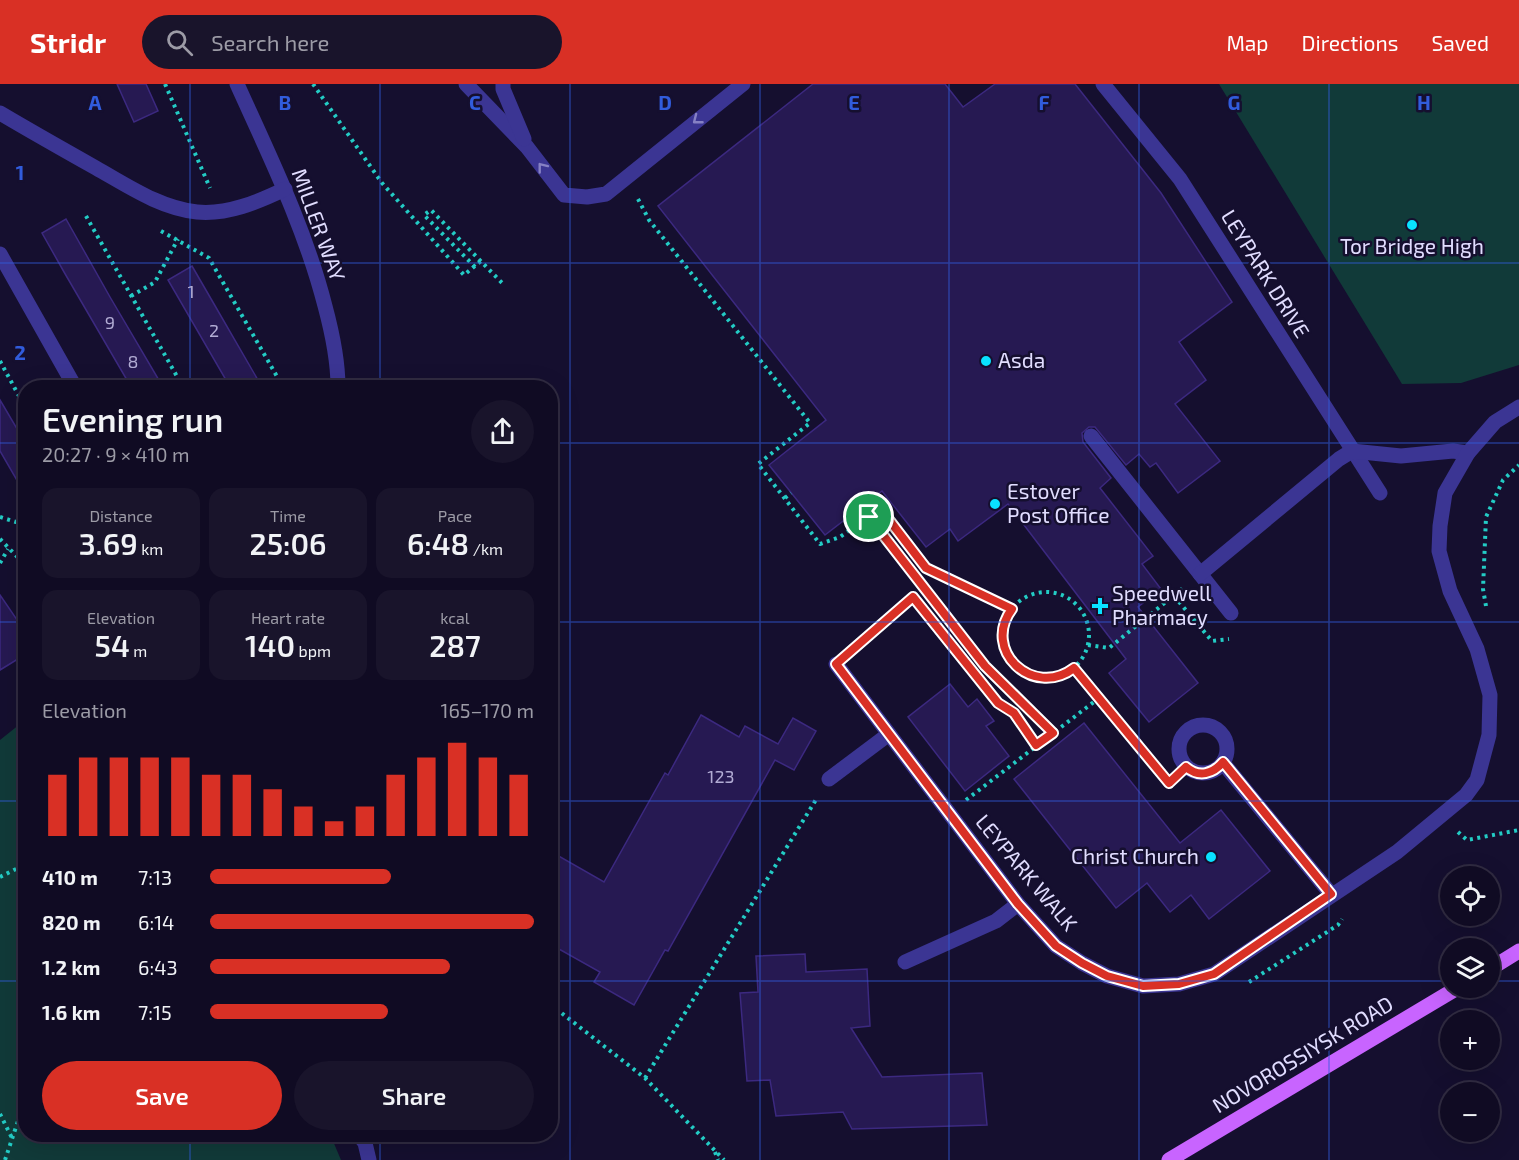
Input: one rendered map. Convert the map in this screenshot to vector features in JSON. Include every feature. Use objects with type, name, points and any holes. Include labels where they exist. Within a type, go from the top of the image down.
[{"type":"main road","points":[[1500,963],[1519,951]]},
{"type":"main road","name":"NOVOROSSIYSK ROAD","points":[[1169,1160],[1441,998]]},
{"type":"street","name":"MILLER WAY","points":[[237,84],[285,189],[315,266],[330,325],[337,380]]},
{"type":"street","points":[[466,84],[527,147],[564,195],[588,197],[606,194],[743,84]]},
{"type":"street","points":[[503,84],[527,147]]},
{"type":"street","name":"LEYPARK DRIVE","points":[[1103,84],[1180,179],[1380,493]]},
{"type":"street","points":[[0,113],[142,194],[176,208],[199,212],[231,210],[264,200],[285,189]]},
{"type":"street","points":[[0,254],[71,380]]},
{"type":"street","name":"LEYPARK WALK","points":[[836,664],[1018,904],[1056,946],[1107,976],[1143,986],[1179,984],[1214,974],[1397,852],[1466,795],[1477,780],[1489,735],[1490,695],[1477,649],[1450,591],[1439,551],[1440,526],[1445,493],[1468,453],[1495,422],[1519,407]]},
{"type":"street","points":[[1091,436],[1231,613]]},
{"type":"street","points":[[1200,574],[1339,459],[1352,451],[1401,456],[1453,451],[1468,453]]},
{"type":"street","points":[[1202,725],[1216,729],[1226,740],[1227,748],[1223,762],[1212,772],[1204,774],[1186,767],[1180,758],[1180,743],[1188,730],[1202,725]]},
{"type":"street","points":[[829,779],[889,734]]},
{"type":"street","points":[[1223,762],[1331,894]]},
{"type":"street","points":[[905,962],[996,921],[1018,904]]},
{"type":"street","points":[[364,1142],[369,1160]]},
{"type":"path","points":[[165,84],[219,210]]},
{"type":"path","points":[[313,84],[389,191],[464,275],[481,261]]},
{"type":"path","points":[[626,177],[650,220],[810,423],[758,464],[820,544],[840,537],[880,508],[926,568],[1012,609]]},
{"type":"path","points":[[475,267],[424,215],[431,210],[505,286]]},
{"type":"path","points":[[86,216],[179,380]]},
{"type":"path","points":[[131,296],[155,282],[178,239],[209,258],[279,380]]},
{"type":"path","points":[[0,361],[18,394]]},
{"type":"path","points":[[1477,649],[1488,625],[1483,589],[1486,517],[1503,480],[1519,465]]},
{"type":"path","points":[[785,498],[791,493]]},
{"type":"path","points":[[0,517],[18,521]]},
{"type":"path","points":[[869,517],[985,666],[1053,733]]},
{"type":"path","points":[[0,539],[18,558]]},
{"type":"path","points":[[0,563],[8,549]]},
{"type":"path","points":[[1088,645],[1109,648],[1200,574]]},
{"type":"path","points":[[1041,592],[1050,592],[1069,598],[1082,612],[1089,630],[1088,645],[1083,658],[1074,668],[1061,676],[1042,678],[1024,672],[1010,659],[1003,641],[1005,622],[1012,609],[1022,599],[1041,592]]},
{"type":"path","points":[[1174,596],[1212,641],[1230,639]]},
{"type":"path","points":[[836,664],[913,597],[998,703],[1014,713],[1036,745]]},
{"type":"path","points":[[1074,668],[1169,783],[1186,767]]},
{"type":"path","points":[[949,813],[1099,698]]},
{"type":"path","points":[[645,1078],[829,779]]},
{"type":"path","points":[[1442,816],[1467,840],[1519,830]]},
{"type":"path","points":[[0,876],[18,868]]},
{"type":"path","points":[[558,1010],[645,1078],[723,1160]]},
{"type":"path","points":[[0,1114],[12,1139]]},
{"type":"path","points":[[5,1160],[18,1121]]},
{"type":"path","points":[[715,1151],[718,1160]]},
{"type":"green space","name":"Tor Bridge High","points":[[1219,84],[1519,84],[1519,365],[1461,383],[1402,384]]},
{"type":"green space","points":[[18,726],[18,1142],[333,1142],[341,1160],[0,1160],[0,740]]},
{"type":"building","points":[[117,84],[146,84],[158,111],[134,122]]},
{"type":"building","name":"Asda","points":[[813,84],[945,84],[963,107],[995,84],[1075,84],[1161,193],[1232,302],[1179,342],[1206,380],[1175,404],[1220,461],[1178,493],[1156,463],[1150,467],[1139,454],[1126,465],[1095,427],[1089,427],[1082,433],[1083,442],[1111,478],[1100,488],[1153,556],[1142,564],[1161,589],[1138,607],[1198,683],[1149,722],[1109,673],[1126,659],[1008,504],[958,541],[950,529],[926,547],[882,491],[825,535],[769,465],[826,420],[658,206]]},
{"type":"building","points":[[66,219],[159,380],[127,380],[42,233]]},
{"type":"building","points":[[192,266],[258,380],[226,380],[168,280]]},
{"type":"building","points":[[0,400],[18,430],[18,482],[0,451]]},
{"type":"building","points":[[0,595],[18,621],[18,659],[0,670]]},
{"type":"building","points":[[950,684],[968,707],[977,699],[994,721],[986,726],[1009,756],[965,791],[908,717]]},
{"type":"building","points":[[701,715],[739,737],[745,726],[778,744],[793,718],[816,731],[794,770],[775,760],[668,951],[665,950],[634,1005],[594,982],[600,972],[558,948],[558,856],[604,882],[665,773],[668,775]]},
{"type":"building","points":[[1084,723],[1180,843],[1221,810],[1270,871],[1209,919],[1191,895],[1170,912],[1147,883],[1116,908],[1014,779]]},
{"type":"building","points":[[805,954],[806,972],[867,969],[870,1026],[851,1028],[882,1077],[982,1073],[987,1125],[852,1129],[843,1112],[776,1116],[770,1080],[747,1081],[740,993],[758,992],[756,956]]},
{"type":"place","name":"Tor Bridge High","points":[[1412,225]]},
{"type":"place","name":"Asda","points":[[986,361]]},
{"type":"place","name":"Estover Post Office","points":[[995,504]]},
{"type":"place","name":"Speedwell Pharmacy","points":[[1100,606]]},
{"type":"place","name":"Christ Church","points":[[1211,857]]},
{"type":"route","points":[[880,508],[926,568],[1012,609],[1005,622],[1003,641],[1010,659],[1016,666],[1024,672],[1042,678],[1061,676],[1074,668],[1169,783],[1186,767],[1204,774],[1212,772],[1223,762],[1331,894],[1214,974],[1179,984],[1143,986],[1107,976],[1056,946],[1018,904],[836,664],[913,597],[998,703],[1014,713],[1036,745],[1053,733],[985,666],[869,517],[880,508]]}]
